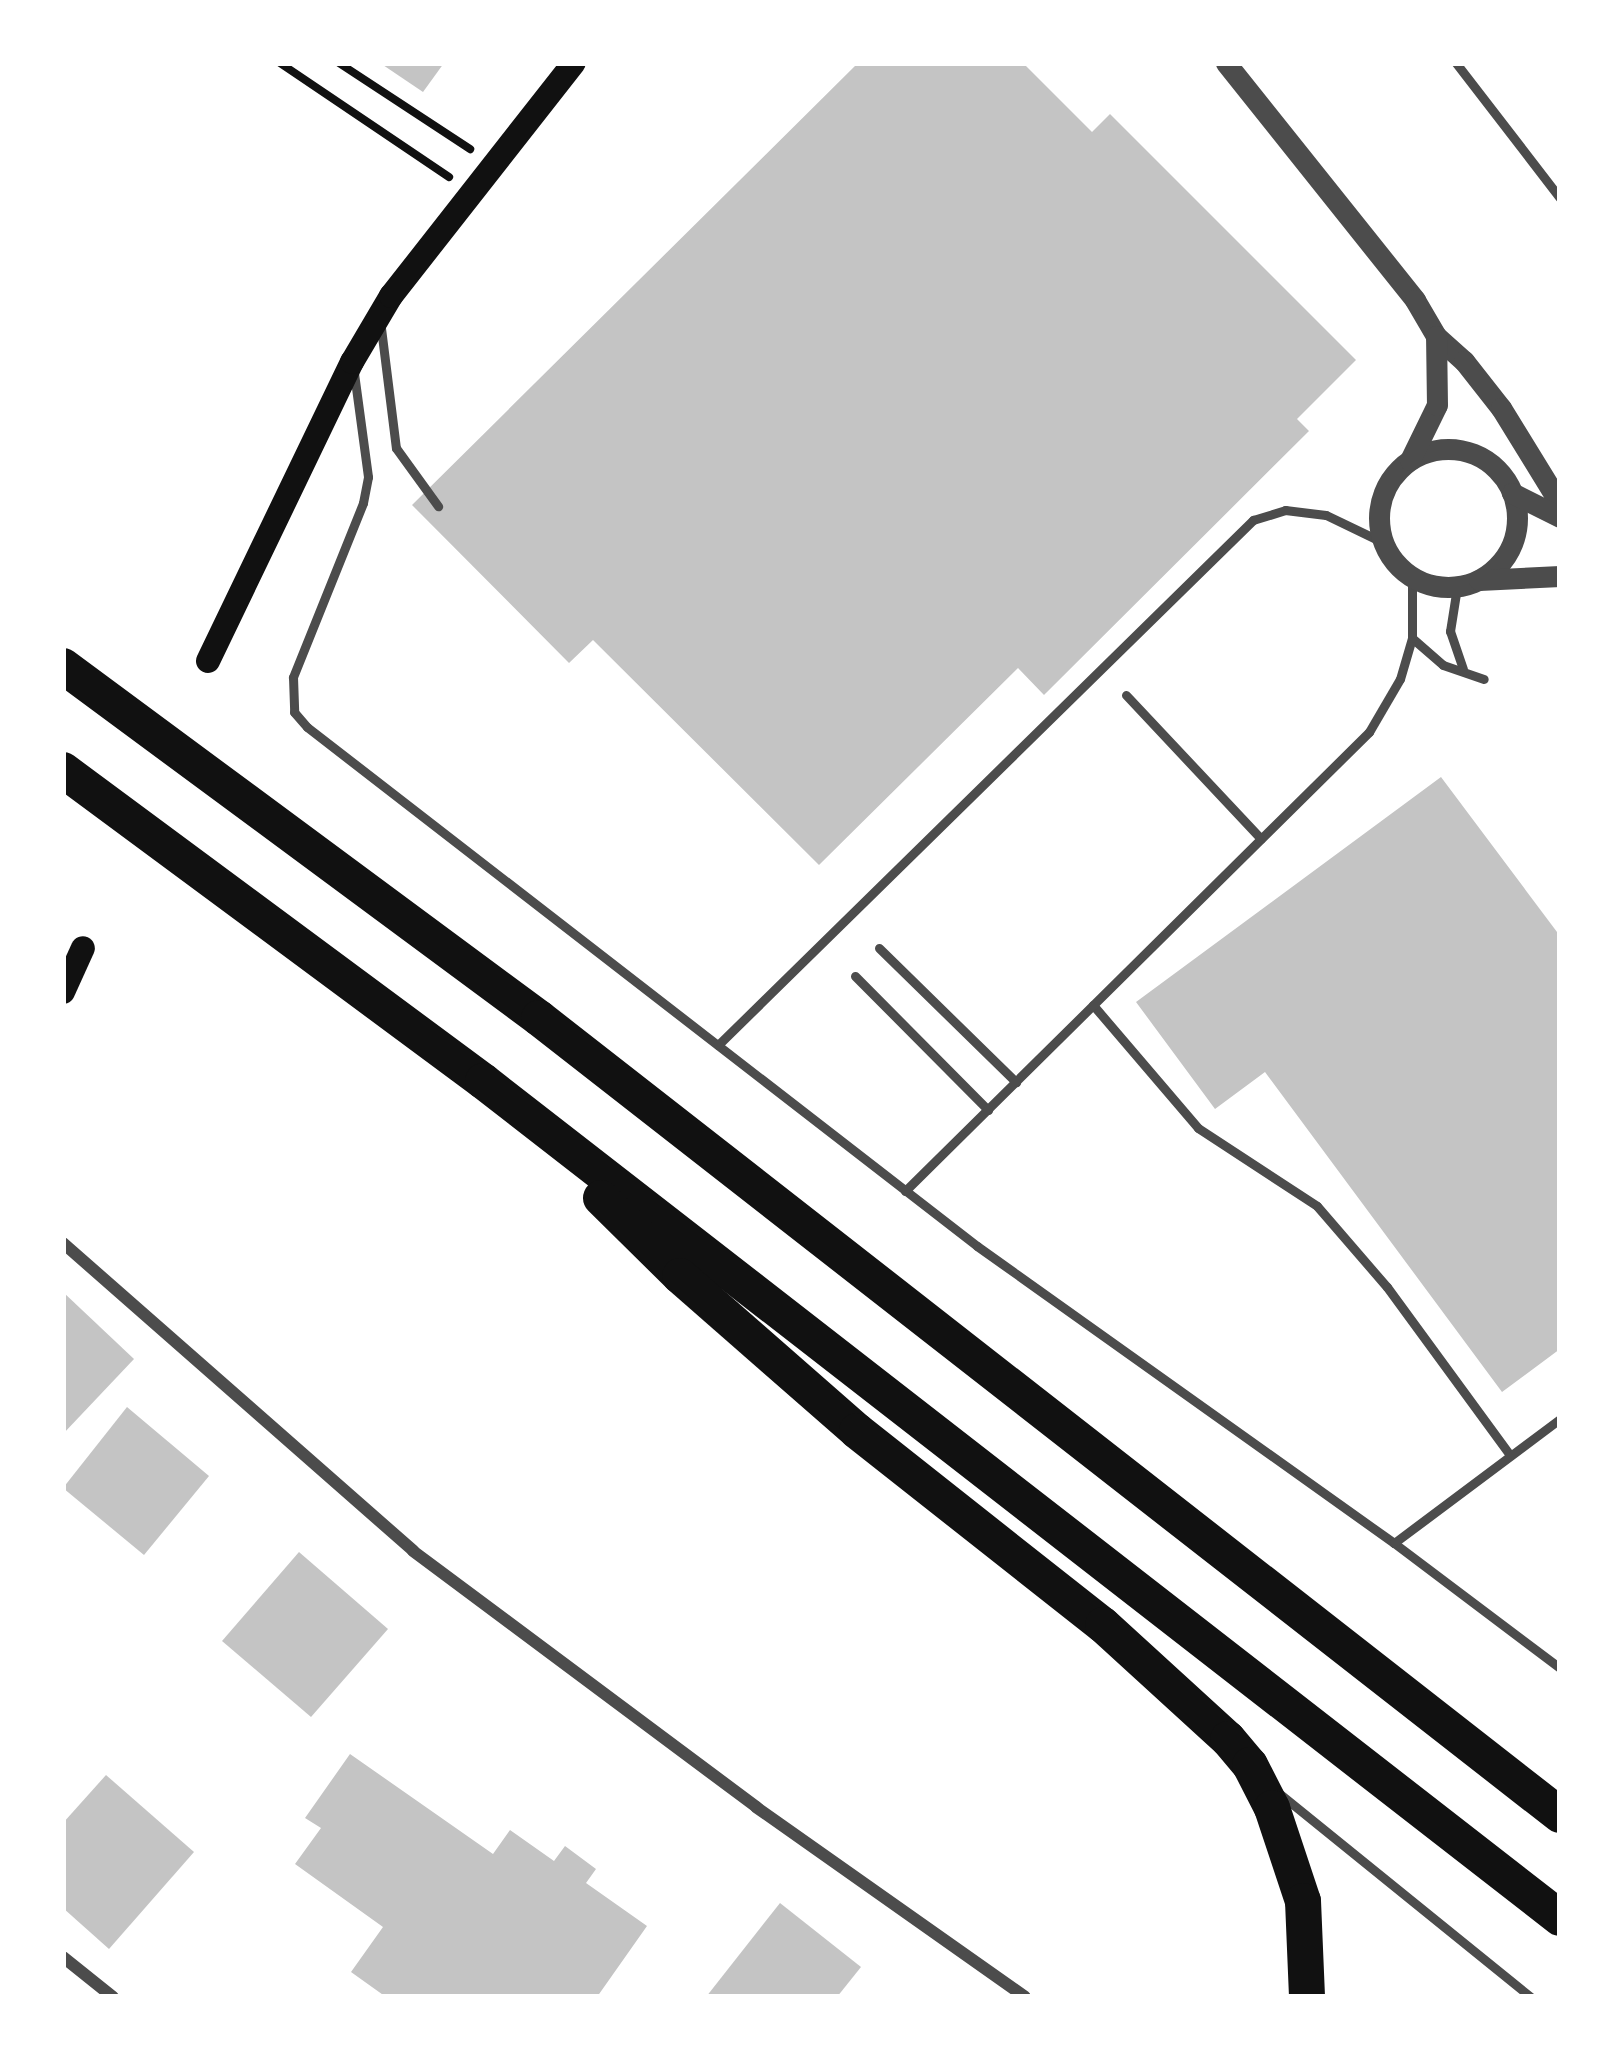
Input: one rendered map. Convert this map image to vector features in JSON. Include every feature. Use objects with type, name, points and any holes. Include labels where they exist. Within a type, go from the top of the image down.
[{"type":"highway","points":[[63,666],[796,1216],[1560,1815]]},
{"type":"highway","points":[[66,772],[483,1081],[1560,1918]]},
{"type":"highway","points":[[483,1081],[680,1276],[856,1431],[1158,1672],[1250,1765],[1272,1808],[1303,1901],[1306,1997]]},
{"type":"main road","points":[[208,662],[352,362],[380,316],[491,163],[574,63]]},
{"type":"main road","points":[[63,992],[82,948]]},
{"type":"street","points":[[1226,63],[1415,300],[1436,336],[1464,361],[1501,409],[1560,504]]},
{"type":"street","points":[[1436,336],[1437,405],[1410,460],[1381,496],[1382,542],[1412,578],[1468,584],[1560,576]]},
{"type":"street","points":[[1468,584],[1513,543],[1501,409]]},
{"type":"street","points":[[1410,460],[1455,449],[1484,460],[1509,487],[1560,517]]},
{"type":"street","points":[[63,1243],[412,1551],[756,1807],[1025,1997]]},
{"type":"street","points":[[63,1957],[113,1997]]},
{"type":"lane","points":[[1456,63],[1560,198]]},
{"type":"lane","points":[[380,316],[396,448],[438,506]]},
{"type":"lane","points":[[352,362],[368,477],[363,503],[293,677],[295,712],[904,1191],[1560,1668]]},
{"type":"lane","points":[[718,1045],[1253,520],[1285,510],[1326,514],[1382,542]]},
{"type":"lane","points":[[904,1191],[1387,708],[1412,638],[1412,578]]},
{"type":"lane","points":[[1462,670],[1450,631],[1468,584]]},
{"type":"lane","points":[[1412,638],[1427,655],[1484,679]]},
{"type":"lane","points":[[1126,695],[1261,839]]},
{"type":"lane","points":[[879,948],[1016,1082]]},
{"type":"lane","points":[[855,976],[988,1110]]},
{"type":"lane","points":[[1093,1006],[1198,1128],[1317,1206],[1387,1287],[1510,1455]]},
{"type":"lane","points":[[1394,1543],[1560,1419]]},
{"type":"lane","points":[[1250,1765],[1531,1997]]},
{"type":"path","points":[[280,63],[470,192]]},
{"type":"path","points":[[340,63],[491,163]]},
{"type":"building","points":[[380,63],[444,63],[423,92]]},
{"type":"building","points":[[858,63],[1023,63],[1092,132],[1110,114],[1356,360],[1297,419],[1309,431],[1044,695],[1018,668],[819,865],[593,640],[569,663],[412,505]]},
{"type":"building","points":[[1441,777],[1560,936],[1560,1349],[1502,1392],[1265,1072],[1215,1109],[1136,1002]]},
{"type":"building","points":[[63,1292],[134,1359],[63,1434]]},
{"type":"building","points":[[127,1407],[209,1476],[144,1555],[63,1488]]},
{"type":"building","points":[[299,1552],[388,1629],[311,1717],[222,1641]]},
{"type":"building","points":[[350,1754],[493,1854],[510,1830],[554,1861],[565,1846],[596,1869],[586,1883],[647,1926],[597,1997],[386,1997],[351,1972],[383,1927],[295,1864],[321,1828],[305,1818]]},
{"type":"building","points":[[106,1775],[194,1852],[109,1949],[63,1908],[63,1823]]},
{"type":"building","points":[[780,1903],[861,1967],[837,1997],[706,1997]]}]
